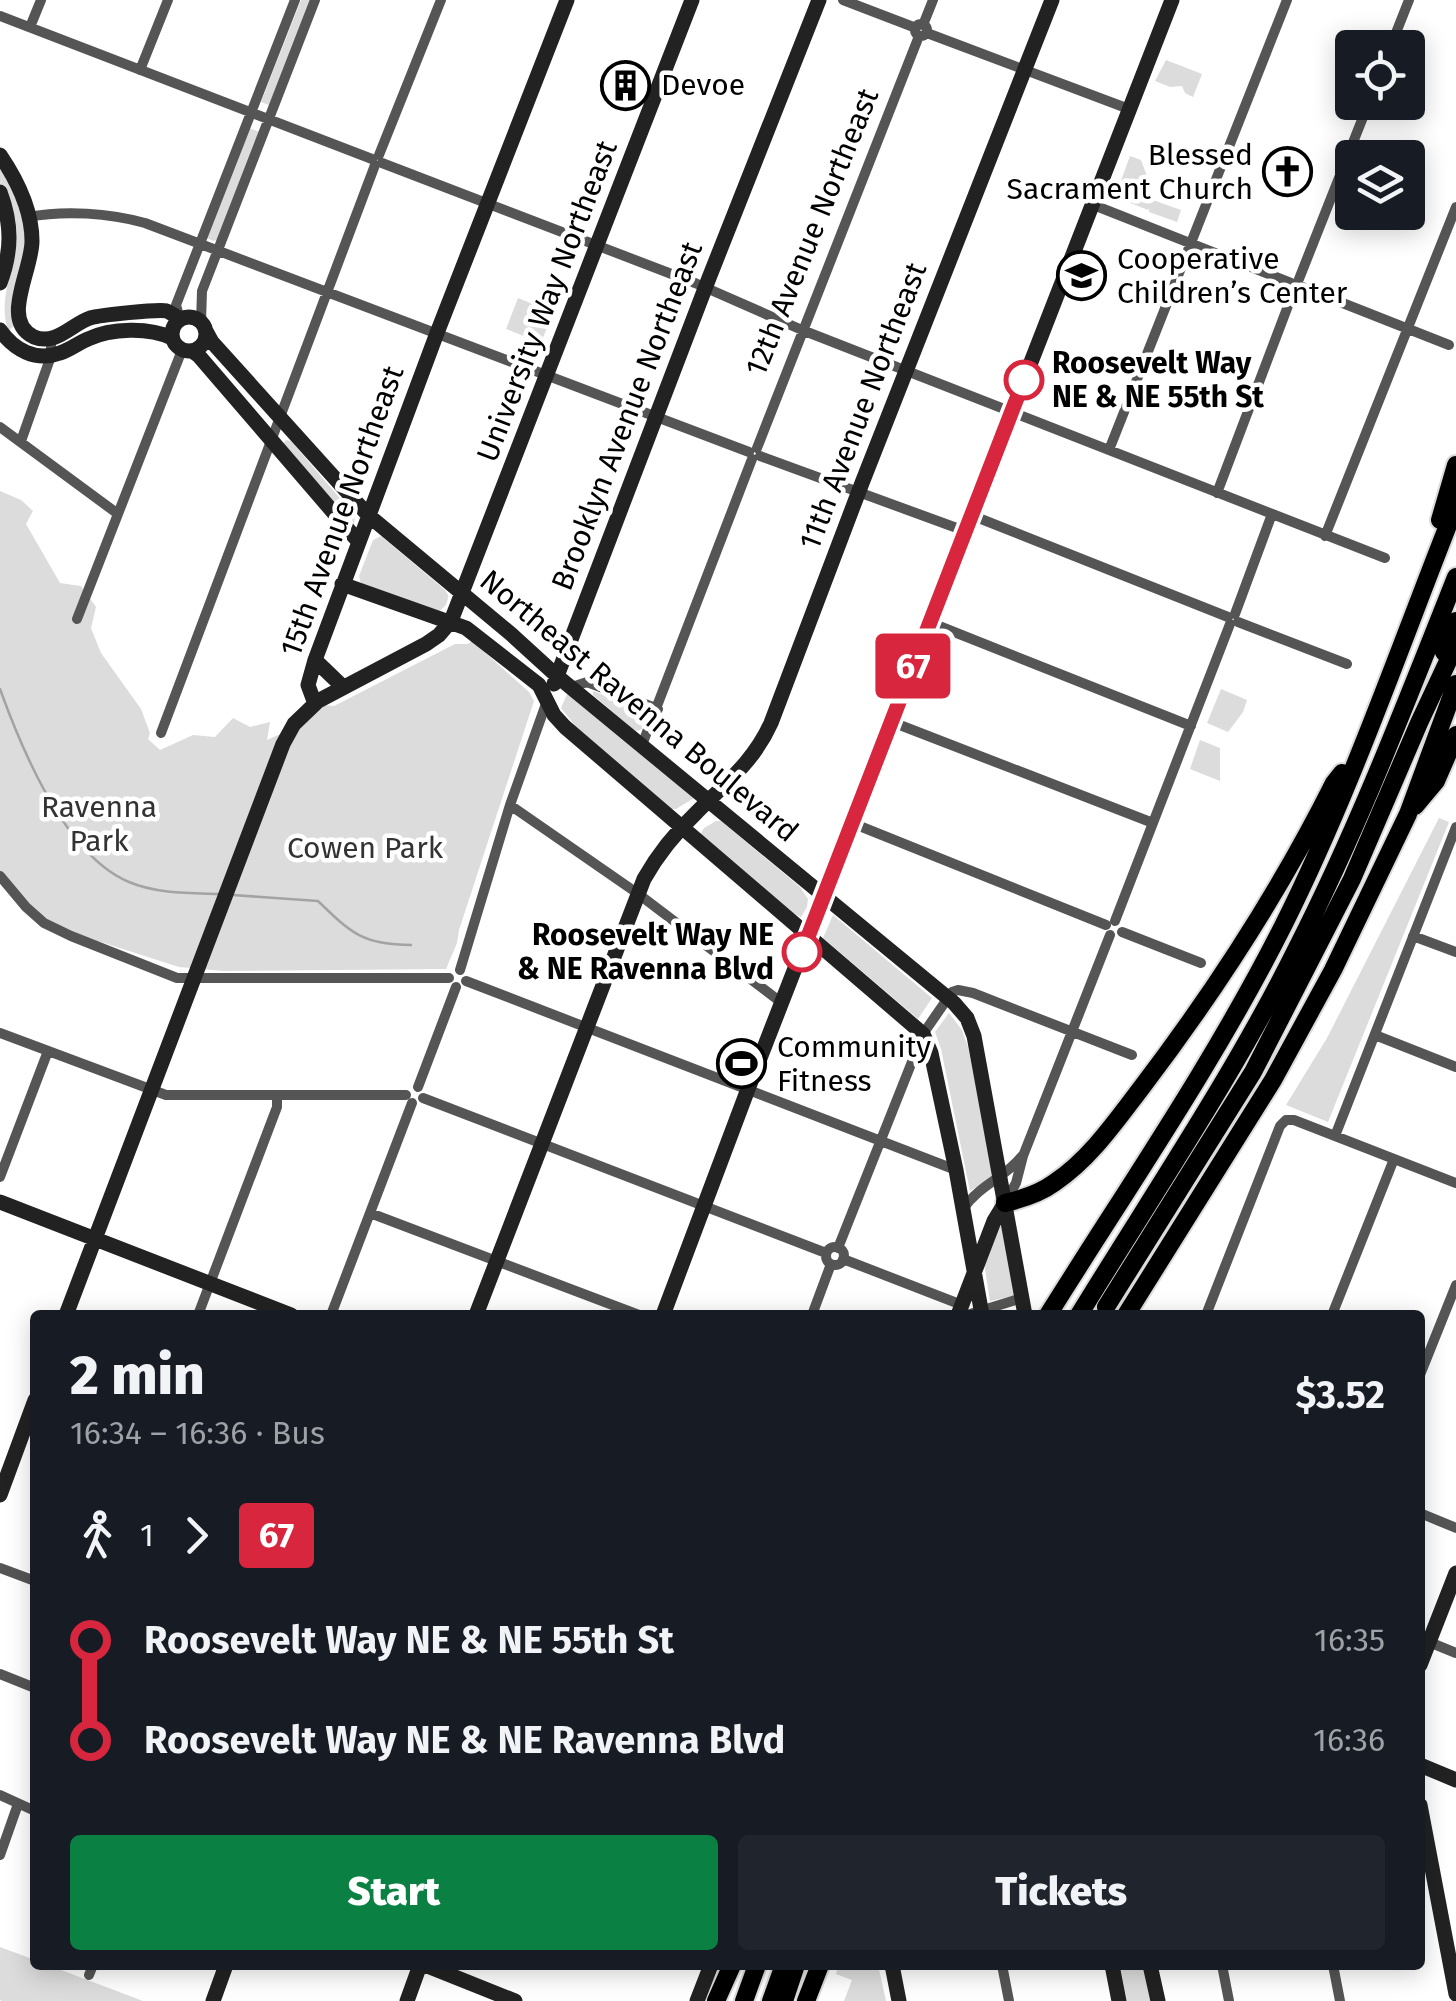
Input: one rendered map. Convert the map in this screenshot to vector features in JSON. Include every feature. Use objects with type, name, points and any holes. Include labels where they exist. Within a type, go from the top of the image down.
[{"type":"highway","points":[[1418,602],[1456,465]]},
{"type":"highway","points":[[1051,1310],[1213,1050],[1302,885],[1361,750],[1456,505]]},
{"type":"highway","points":[[1081,1310],[1236,1060],[1296,951],[1366,802],[1456,577]]},
{"type":"highway","points":[[1419,723],[1456,621]]},
{"type":"highway","points":[[1106,1306],[1253,1072],[1344,895],[1456,644]]},
{"type":"highway","points":[[1129,1310],[1273,1080],[1333,970],[1408,814],[1456,684]]},
{"type":"highway","points":[[1408,814],[1436,781],[1456,734]]},
{"type":"highway","points":[[1005,1203],[1026,1198],[1064,1177],[1121,1115],[1173,1047],[1258,922],[1334,783],[1361,750]]},
{"type":"highway","points":[[716,2001],[730,1970]]},
{"type":"highway","points":[[744,2001],[755,1970]]},
{"type":"highway","points":[[771,2001],[782,1970]]},
{"type":"highway","points":[[784,2001],[794,1970]]},
{"type":"highway","points":[[806,2001],[820,1970]]},
{"type":"highway","points":[[815,2001],[821,1970]]},
{"type":"main road","name":"15th Avenue Northeast","points":[[68,1310],[276,760],[291,729],[314,704],[308,685],[342,584],[567,0]]},
{"type":"main road","name":"University Way Northeast","points":[[451,621],[692,0]]},
{"type":"main road","name":"Brooklyn Avenue Northeast","points":[[546,701],[819,0]]},
{"type":"main road","name":"11th Avenue Northeast","points":[[681,828],[734,779],[765,737],[1052,0]]},
{"type":"main road","points":[[666,1310],[1172,0]]},
{"type":"main road","points":[[0,155],[19,188],[32,235],[28,268],[15,301],[16,318],[26,332],[51,348]]},
{"type":"main road","points":[[0,192],[10,235],[8,263],[0,283]]},
{"type":"main road","points":[[175,312],[174,325],[182,346]]},
{"type":"main road","points":[[0,330],[16,348],[39,356],[92,318],[175,312],[193,317],[204,327],[202,345],[182,346]]},
{"type":"main road","name":"Northeast Ravenna Boulevard","points":[[204,327],[212,342],[279,419],[368,515],[967,1018]]},
{"type":"main road","points":[[51,348],[102,334],[152,332],[199,356],[358,541]]},
{"type":"main road","name":"Northeast Ravenna Boulevard","points":[[342,584],[451,621],[474,633],[542,688],[564,727],[923,1034]]},
{"type":"main road","points":[[314,704],[426,644],[451,621]]},
{"type":"main road","points":[[315,660],[343,687]]},
{"type":"main road","points":[[478,1310],[637,893],[658,856],[681,828]]},
{"type":"main road","points":[[967,1018],[974,1036],[1023,1307]]},
{"type":"main road","points":[[923,1034],[932,1053],[975,1270]]},
{"type":"main road","points":[[0,1202],[278,1310]]},
{"type":"main road","points":[[970,1310],[975,1270],[1005,1203]]},
{"type":"main road","points":[[0,1495],[30,1414]]},
{"type":"main road","points":[[1425,1652],[1456,1574]]},
{"type":"main road","points":[[1425,1767],[1456,1780]]},
{"type":"main road","points":[[1425,1831],[1456,1994]]},
{"type":"main road","points":[[218,1999],[225,1970]]},
{"type":"main road","points":[[407,2001],[421,1970]]},
{"type":"main road","points":[[436,1970],[515,2001]]},
{"type":"main road","points":[[697,2001],[709,1970]]},
{"type":"main road","points":[[893,1970],[898,2001]]},
{"type":"main road","points":[[1113,1970],[1118,2001]]},
{"type":"main road","points":[[1151,1970],[1158,2001]]},
{"type":"street","points":[[30,28],[40,0]]},
{"type":"street","points":[[140,70],[168,0]]},
{"type":"street","points":[[175,312],[296,0]]},
{"type":"street","points":[[204,327],[202,291],[315,0]]},
{"type":"street","points":[[161,733],[441,0]]},
{"type":"street","points":[[843,0],[1129,108]]},
{"type":"street","name":"12th Avenue Northeast","points":[[642,745],[933,0]]},
{"type":"street","points":[[1110,450],[1286,0]]},
{"type":"street","points":[[1397,30],[1409,0]]},
{"type":"street","points":[[0,16],[489,202],[706,287],[802,330],[1385,558]]},
{"type":"street","points":[[1216,493],[1362,120]]},
{"type":"street","points":[[1091,204],[1450,345]]},
{"type":"street","points":[[1326,536],[1456,207]]},
{"type":"street","points":[[28,217],[47,214],[123,218],[145,224],[859,493],[968,523],[1347,664]]},
{"type":"street","points":[[77,619],[182,346]]},
{"type":"street","points":[[20,441],[51,348]]},
{"type":"street","points":[[0,426],[118,514]]},
{"type":"street","points":[[1005,1203],[1016,1183],[1022,1156],[1272,514]]},
{"type":"street","points":[[929,622],[1192,726]]},
{"type":"street","points":[[572,687],[587,682],[658,708]]},
{"type":"street","name":"Brooklyn Avenue Northeast","points":[[333,1310],[458,979],[546,701]]},
{"type":"street","points":[[892,722],[1153,823]]},
{"type":"street","points":[[510,805],[637,893],[782,1002]]},
{"type":"street","points":[[852,823],[1201,963]]},
{"type":"street","points":[[1335,1136],[1456,829]]},
{"type":"street","points":[[1,880],[34,916],[53,928],[170,975],[193,980],[458,979],[956,1170]]},
{"type":"street","points":[[1414,936],[1456,952]]},
{"type":"street","points":[[814,1310],[923,1034],[951,992],[958,990],[979,997],[1132,1055]]},
{"type":"street","points":[[967,1018],[979,997]]},
{"type":"street","points":[[0,1033],[166,1095],[415,1096],[705,1205],[965,1310]]},
{"type":"street","points":[[1375,1034],[1456,1067]]},
{"type":"street","points":[[0,1177],[48,1051]]},
{"type":"street","points":[[200,1310],[277,1107],[277,1096]]},
{"type":"street","points":[[1208,1310],[1280,1126],[1286,1120],[1456,1183]]},
{"type":"street","points":[[964,1208],[973,1195],[1010,1170],[1022,1156]]},
{"type":"street","points":[[1334,1310],[1394,1159]]},
{"type":"street","points":[[370,1213],[626,1310]]},
{"type":"street","points":[[1425,1362],[1456,1285]]},
{"type":"street","points":[[991,1310],[1023,1307]]},
{"type":"street","points":[[1425,1516],[1456,1528]]},
{"type":"street","points":[[0,1568],[30,1580]]},
{"type":"street","points":[[1429,1642],[1456,1653]]},
{"type":"street","points":[[0,1674],[30,1686]]},
{"type":"street","points":[[0,1795],[30,1809]]},
{"type":"street","points":[[0,1855],[18,1804]]},
{"type":"street","points":[[1003,1970],[1008,2001]]},
{"type":"street","points":[[1223,1970],[1229,2001]]},
{"type":"street","points":[[1334,1970],[1340,2001]]},
{"type":"green space","points":[[301,0],[313,0],[271,106],[261,102]]},
{"type":"green space","points":[[1166,60],[1202,74],[1193,97],[1182,86],[1170,87],[1155,81]]},
{"type":"green space","points":[[249,128],[260,132],[217,240],[213,241],[207,238]]},
{"type":"green space","points":[[1130,156],[1141,160],[1151,203],[1153,200],[1181,210],[1177,222],[1115,197]]},
{"type":"green space","points":[[0,163],[19,202],[26,242],[11,304],[14,326],[8,331],[5,305],[12,247]]},
{"type":"green space","points":[[518,298],[553,312],[541,343],[506,329]]},
{"type":"green space","points":[[291,441],[355,516],[354,523],[350,525],[282,445]]},
{"type":"green space","points":[[0,491],[21,500],[33,511],[26,524],[60,583],[81,586],[96,607],[91,628],[101,653],[141,709],[150,733],[148,739],[160,750],[193,735],[215,737],[233,718],[250,727],[270,722],[267,740],[291,729],[315,704],[334,706],[455,644],[472,641],[529,692],[534,701],[446,969],[223,971],[179,967],[86,940],[52,925],[0,882]]},
{"type":"green space","points":[[381,536],[445,590],[448,598],[443,608],[439,611],[361,584],[359,576],[373,540]]},
{"type":"green space","points":[[1221,689],[1247,700],[1228,732],[1207,723]]},
{"type":"green space","points":[[593,691],[648,711],[642,729],[633,729]]},
{"type":"green space","points":[[568,692],[694,798],[671,809],[580,732],[561,708]]},
{"type":"green space","points":[[1200,740],[1220,748],[1220,781],[1190,769]]},
{"type":"green space","points":[[1439,818],[1449,822],[1328,1122],[1286,1105],[1327,1038]]},
{"type":"green space","points":[[721,821],[800,887],[808,899],[801,917],[700,835]]},
{"type":"green space","points":[[833,915],[932,998],[918,1019],[823,938]]},
{"type":"green space","points":[[949,1013],[962,1030],[968,1047],[994,1176],[970,1191],[935,1032]]},
{"type":"green space","points":[[1001,1221],[1017,1295],[990,1301],[984,1263]]},
{"type":"green space","points":[[0,1947],[30,1958],[30,1970],[61,1970],[143,2001],[2,2001]]},
{"type":"green space","points":[[837,1970],[879,1970],[886,2001],[844,2001],[852,1980],[836,1974]]},
{"type":"green space","points":[[1121,1970],[1149,1970],[1155,2001],[1127,2001]]},
{"type":"waterway","points":[[0,689],[49,799],[66,826],[106,869],[151,889],[220,894]]},
{"type":"waterway","points":[[233,895],[318,901],[369,940],[411,945]]},
{"type":"bus line","name":"67","points":[[802,952],[1024,380]]},
{"type":"place","name":"Devoe","points":[[626,85]]},
{"type":"place","name":"Blessed Sacrament Church","points":[[1288,172]]},
{"type":"place","name":"Cooperative Children’s Center","points":[[1082,276]]},
{"type":"place","name":"Roosevelt Way NE & NE 55th St","points":[[1024,380]]},
{"type":"place","name":"Roosevelt Way NE & NE Ravenna Blvd","points":[[802,952]]},
{"type":"place","name":"Community Fitness","points":[[742,1064]]},
{"type":"park label","name":"Ravenna Park","points":[[99,824]]},
{"type":"park label","name":"Cowen Park","points":[[365,848]]}]
